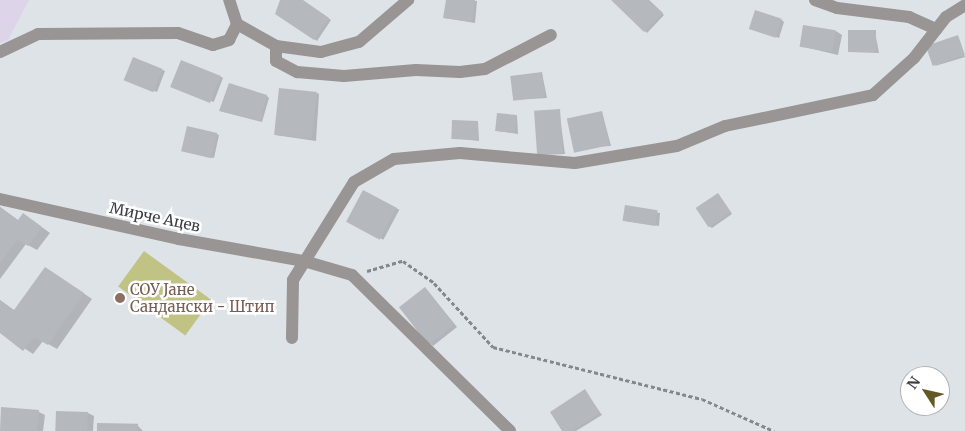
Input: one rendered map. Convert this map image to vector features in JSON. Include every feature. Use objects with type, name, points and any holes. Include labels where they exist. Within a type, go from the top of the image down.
[{"type":"street","points":[[229,0],[237,24],[276,46],[320,52],[359,42],[408,0]]},
{"type":"street","points":[[815,0],[837,8],[909,17],[936,29]]},
{"type":"street","points":[[292,338],[294,280],[304,261],[354,182],[394,159],[460,153],[575,163],[676,146],[725,126],[873,95],[914,58],[946,17],[965,5]]},
{"type":"street","points":[[0,52],[38,34],[178,33],[212,45],[229,40],[237,24]]},
{"type":"street","points":[[276,46],[276,61],[297,72],[344,76],[416,70],[460,72],[485,70],[551,35]]},
{"type":"street","name":"Мирче Ацев","points":[[0,199],[179,239],[304,261],[352,275]]},
{"type":"street","points":[[352,275],[510,431]]},
{"type":"path","points":[[352,275],[403,261],[434,282],[493,346],[702,399],[774,431]]},
{"type":"shaded area","points":[[0,0],[29,0],[8,40],[0,43]]},
{"type":"green space","points":[[144,251],[211,300],[185,335],[118,287]]},
{"type":"building","points":[[280,0],[303,0],[329,18],[314,40],[275,14]]},
{"type":"building","points":[[446,0],[475,0],[472,22],[443,18]]},
{"type":"building","points":[[611,0],[649,0],[663,13],[644,32]]},
{"type":"building","points":[[755,10],[782,19],[775,38],[749,29]]},
{"type":"building","points":[[803,25],[836,30],[832,52],[800,47]]},
{"type":"building","points":[[848,30],[876,30],[876,52],[848,52]]},
{"type":"building","points":[[958,35],[965,55],[933,66],[926,46]]},
{"type":"building","points":[[133,57],[163,69],[153,92],[124,80]]},
{"type":"building","points":[[181,60],[221,76],[210,103],[170,87]]},
{"type":"building","points":[[542,72],[545,97],[513,101],[510,76]]},
{"type":"building","points":[[229,83],[267,95],[260,121],[219,111]]},
{"type":"building","points":[[279,88],[317,92],[312,139],[274,135]]},
{"type":"building","points":[[560,109],[563,153],[537,155],[534,111]]},
{"type":"building","points":[[602,111],[609,145],[574,153],[567,118]]},
{"type":"building","points":[[497,113],[517,115],[515,133],[495,131]]},
{"type":"building","points":[[452,120],[478,121],[477,140],[451,139]]},
{"type":"building","points":[[187,126],[217,133],[211,158],[181,151]]},
{"type":"building","points":[[363,190],[397,208],[380,240],[346,222]]},
{"type":"building","points":[[718,193],[731,212],[708,227],[696,208]]},
{"type":"building","points":[[625,205],[658,210],[655,226],[622,221]]},
{"type":"building","points":[[0,207],[18,220],[23,213],[42,227],[28,246],[18,239],[0,263]]},
{"type":"building","points":[[45,267],[84,293],[48,345],[34,337],[23,351],[0,333],[0,300],[14,310]]},
{"type":"building","points":[[425,287],[455,325],[429,345],[399,307]]},
{"type":"building","points":[[585,389],[600,413],[572,431],[562,431],[550,412]]},
{"type":"building","points":[[1,407],[39,410],[37,431],[0,431]]},
{"type":"building","points":[[56,411],[88,412],[87,431],[55,431]]},
{"type":"building","points":[[97,423],[138,424],[138,431],[97,431]]},
{"type":"place","name":"СОУ Јане Сандански - Штип","points":[[120,298]]}]
